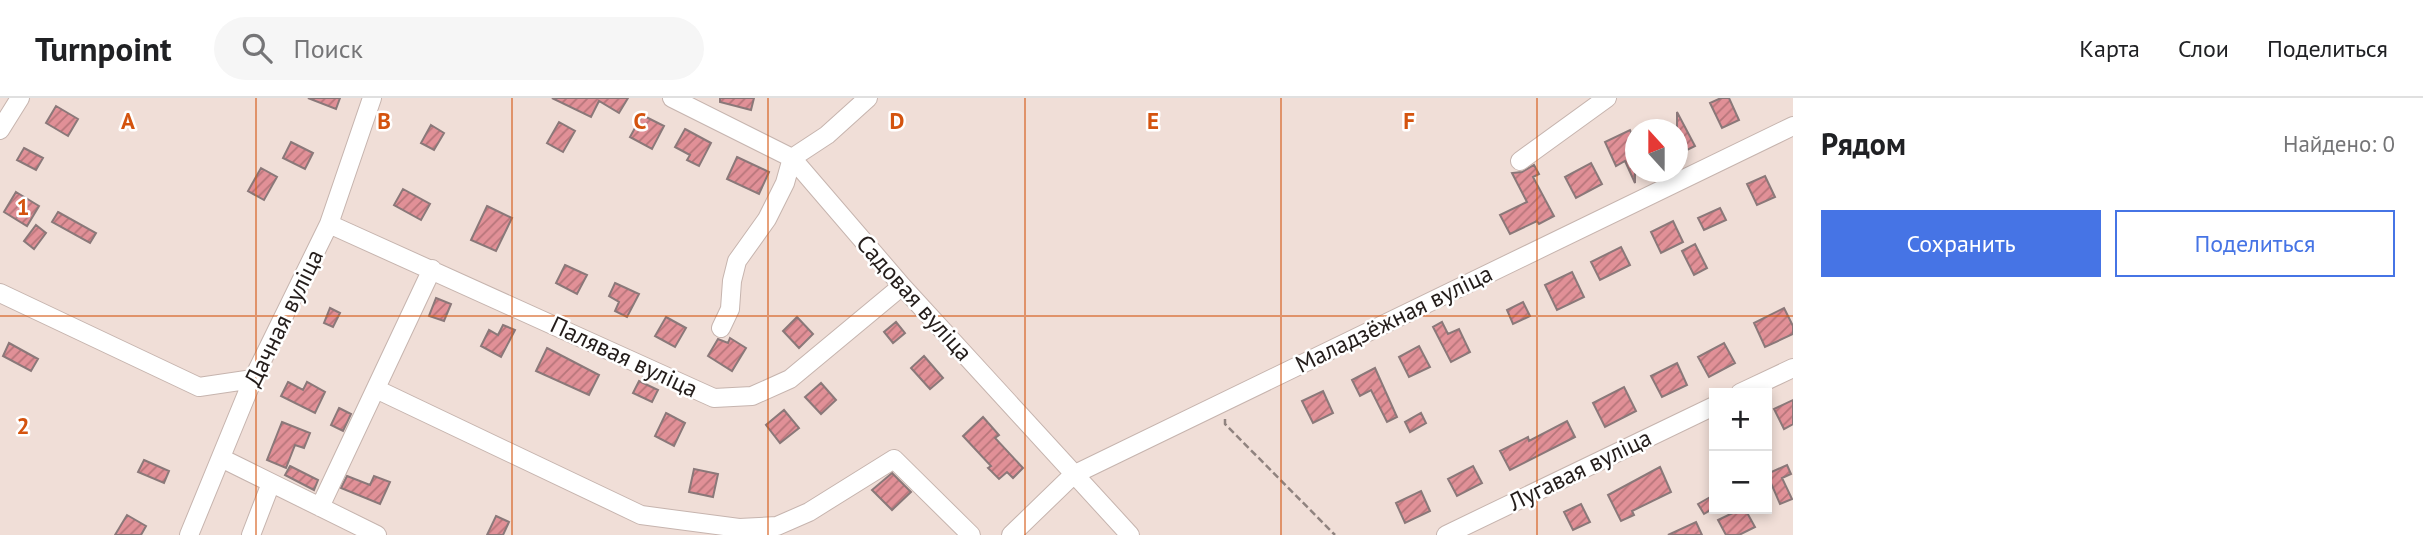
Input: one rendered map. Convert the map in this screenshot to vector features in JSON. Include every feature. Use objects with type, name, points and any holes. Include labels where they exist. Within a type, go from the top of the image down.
[{"type":"street","points":[[0,130],[20,98]]},
{"type":"street","name":"Дачная вуліца","points":[[189,535],[253,379],[329,224],[372,98]]},
{"type":"street","name":"Садовая вуліца","points":[[672,98],[792,158],[902,286],[1130,535]]},
{"type":"street","points":[[721,328],[730,309],[737,261],[767,219],[785,183],[792,158],[827,135],[867,98]]},
{"type":"street","points":[[1520,161],[1607,98]]},
{"type":"street","name":"Маладзёжная вуліца","points":[[1011,535],[1073,475],[1793,126]]},
{"type":"street","name":"Палявая вуліца","points":[[329,224],[714,398],[752,396],[790,379],[902,286]]},
{"type":"street","points":[[320,507],[432,269]]},
{"type":"street","points":[[0,293],[199,387],[253,379]]},
{"type":"street","points":[[1751,388],[1793,368]]},
{"type":"street","points":[[376,389],[641,514],[739,528],[777,526],[809,512],[894,459],[971,535]]},
{"type":"street","name":"Лугавая вуліца","points":[[1446,535],[1709,408]]},
{"type":"street","points":[[221,458],[377,535]]},
{"type":"street","points":[[251,535],[271,483]]},
{"type":"path","points":[[1225,412],[1225,424],[1335,535]]},
{"type":"building","points":[[308,98],[340,98],[336,109]]},
{"type":"building","points":[[552,98],[628,98],[619,113],[599,101],[591,117]]},
{"type":"building","points":[[720,98],[754,98],[751,110],[720,102]]},
{"type":"building","points":[[1729,98],[1739,120],[1722,128],[1710,103]]},
{"type":"building","points":[[56,106],[78,119],[68,136],[46,123]]},
{"type":"building","points":[[642,115],[664,126],[652,149],[630,137]]},
{"type":"building","points":[[559,122],[575,131],[563,152],[547,143]]},
{"type":"building","points":[[431,125],[444,133],[434,150],[421,143]]},
{"type":"building","points":[[685,129],[711,143],[699,166],[687,160],[690,155],[675,147]]},
{"type":"building","points":[[1625,132],[1625,161],[1616,166],[1605,142]]},
{"type":"building","points":[[1688,133],[1695,146],[1688,150]]},
{"type":"building","points":[[291,142],[313,153],[305,169],[283,158]]},
{"type":"building","points":[[24,148],[43,158],[36,170],[17,160]]},
{"type":"building","points":[[737,157],[769,172],[759,194],[727,179]]},
{"type":"building","points":[[1591,163],[1602,184],[1576,198],[1565,177]]},
{"type":"building","points":[[1534,165],[1539,174],[1533,177],[1554,216],[1510,234],[1500,215],[1527,202],[1512,173],[1522,172]]},
{"type":"building","points":[[261,168],[277,177],[264,200],[248,191]]},
{"type":"building","points":[[1765,176],[1775,197],[1757,205],[1747,184]]},
{"type":"building","points":[[403,189],[430,204],[421,220],[394,205]]},
{"type":"building","points":[[16,192],[39,206],[27,226],[4,212]]},
{"type":"building","points":[[487,206],[512,218],[496,251],[471,240]]},
{"type":"building","points":[[1720,208],[1726,220],[1704,230],[1698,218]]},
{"type":"building","points":[[58,212],[96,233],[90,243],[52,222]]},
{"type":"building","points":[[1673,221],[1683,242],[1661,253],[1651,232]]},
{"type":"building","points":[[36,225],[46,233],[34,249],[24,241]]},
{"type":"building","points":[[1695,244],[1707,268],[1694,275],[1682,251]]},
{"type":"building","points":[[1621,247],[1630,265],[1600,280],[1591,262]]},
{"type":"building","points":[[565,265],[587,275],[577,294],[556,283]]},
{"type":"building","points":[[1572,272],[1584,297],[1557,310],[1545,285]]},
{"type":"building","points":[[615,283],[639,294],[627,317],[615,311],[619,302],[609,296]]},
{"type":"building","points":[[436,298],[451,304],[444,321],[429,316]]},
{"type":"building","points":[[1523,302],[1530,316],[1513,324],[1507,310]]},
{"type":"building","points":[[330,308],[340,313],[333,327],[324,323]]},
{"type":"building","points":[[1784,308],[1793,326],[1793,334],[1765,347],[1754,323]]},
{"type":"building","points":[[666,317],[686,328],[675,347],[655,336]]},
{"type":"building","points":[[797,317],[813,334],[799,348],[783,331]]},
{"type":"building","points":[[896,322],[905,333],[893,343],[884,332]]},
{"type":"building","points":[[1442,322],[1448,334],[1459,329],[1470,352],[1451,362],[1433,327]]},
{"type":"building","points":[[503,325],[515,330],[501,357],[481,346],[489,330],[498,335]]},
{"type":"building","points":[[730,338],[746,348],[732,371],[708,356],[718,339],[728,343]]},
{"type":"building","points":[[9,343],[38,359],[31,371],[3,356]]},
{"type":"building","points":[[1724,343],[1735,363],[1709,377],[1698,357]]},
{"type":"building","points":[[1419,346],[1430,367],[1409,377],[1399,357]]},
{"type":"building","points":[[547,348],[599,375],[589,395],[536,371]]},
{"type":"building","points":[[924,356],[943,378],[930,389],[911,368]]},
{"type":"building","points":[[1677,363],[1687,385],[1662,397],[1651,376]]},
{"type":"building","points":[[1375,368],[1397,417],[1387,422],[1371,390],[1360,396],[1352,380]]},
{"type":"building","points":[[639,381],[658,390],[652,402],[633,393]]},
{"type":"building","points":[[288,382],[303,390],[307,382],[325,392],[315,413],[281,396]]},
{"type":"building","points":[[821,383],[836,400],[821,414],[805,397]]},
{"type":"building","points":[[1624,387],[1636,411],[1605,427],[1593,403]]},
{"type":"building","points":[[1323,391],[1333,413],[1313,423],[1302,401]]},
{"type":"building","points":[[1793,400],[1793,424],[1784,429],[1774,409]]},
{"type":"building","points":[[339,408],[351,414],[343,431],[331,425]]},
{"type":"building","points":[[784,410],[799,428],[780,443],[766,425]]},
{"type":"building","points":[[666,413],[685,423],[674,446],[655,436]]},
{"type":"building","points":[[1421,413],[1426,423],[1410,432],[1405,422]]},
{"type":"building","points":[[983,417],[999,435],[995,438],[1023,468],[1013,478],[1007,472],[999,479],[988,468],[991,466],[963,436]]},
{"type":"building","points":[[1567,421],[1575,437],[1510,470],[1500,451],[1528,437],[1529,441]]},
{"type":"building","points":[[282,422],[310,433],[304,448],[295,445],[286,468],[267,460]]},
{"type":"building","points":[[144,460],[169,471],[164,483],[138,472]]},
{"type":"building","points":[[1787,465],[1791,474],[1782,478],[1792,499],[1780,504],[1772,486],[1772,472]]},
{"type":"building","points":[[290,466],[318,480],[314,490],[285,475]]},
{"type":"building","points":[[1473,466],[1482,483],[1457,496],[1448,479]]},
{"type":"building","points":[[1660,467],[1671,492],[1632,511],[1634,515],[1621,521],[1608,495]]},
{"type":"building","points":[[694,469],[718,474],[713,497],[689,492]]},
{"type":"building","points":[[892,473],[911,492],[892,510],[872,490]]},
{"type":"building","points":[[347,476],[370,485],[374,476],[390,482],[380,504],[341,488]]},
{"type":"building","points":[[1421,491],[1430,511],[1405,523],[1396,503]]},
{"type":"building","points":[[1709,498],[1709,511],[1704,514],[1698,504]]},
{"type":"building","points":[[1581,504],[1590,522],[1573,530],[1564,512]]},
{"type":"building","points":[[1731,514],[1748,514],[1755,527],[1739,535],[1726,535],[1718,520]]},
{"type":"building","points":[[127,515],[146,526],[141,535],[115,535]]},
{"type":"building","points":[[496,516],[509,522],[503,535],[487,535]]},
{"type":"building","points":[[1696,522],[1702,535],[1668,535]]}]
